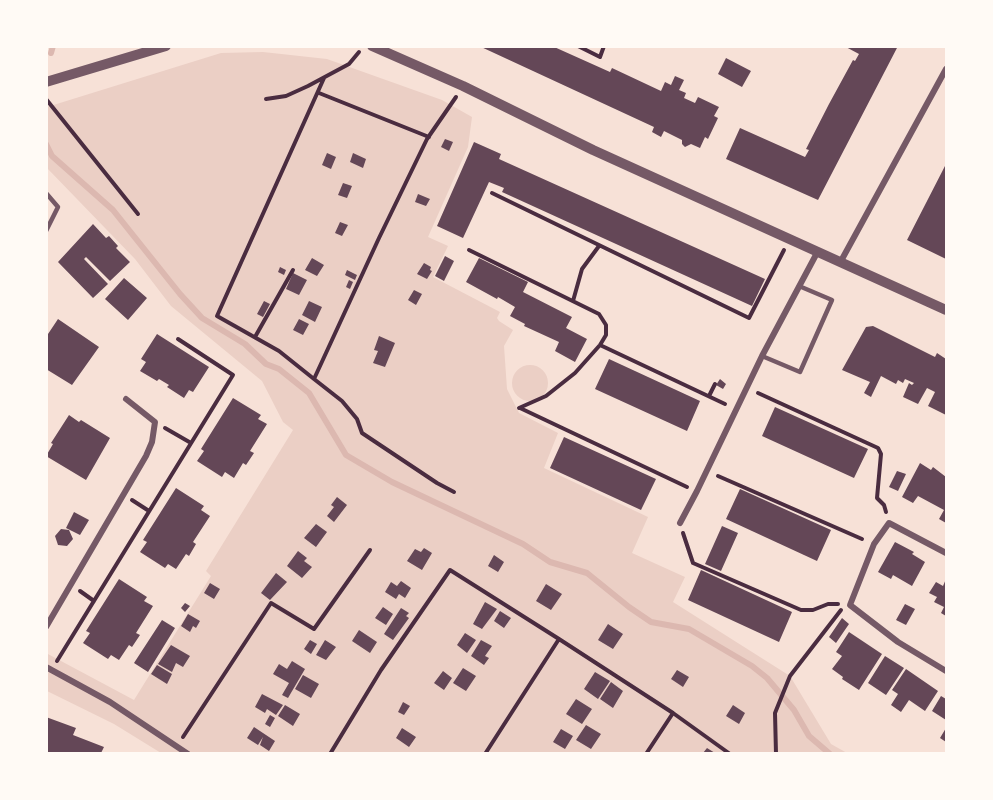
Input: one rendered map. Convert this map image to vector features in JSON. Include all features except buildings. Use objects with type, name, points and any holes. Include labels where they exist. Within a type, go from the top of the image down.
[{"type":"street","points":[[46,82],[166,46]]},
{"type":"street","points":[[372,46],[463,86],[593,150],[946,310]]},
{"type":"street","points":[[841,261],[946,69]]},
{"type":"street","points":[[680,523],[762,356],[818,251]]},
{"type":"street","points":[[46,627],[152,442],[155,422],[126,399]]},
{"type":"street","points":[[946,553],[889,523],[874,544],[850,605],[898,642],[946,671]]},
{"type":"street","points":[[49,668],[110,702],[188,753]]},
{"type":"lane","points":[[46,193],[58,207],[46,231]]},
{"type":"lane","points":[[762,356],[800,372],[832,300],[799,286]]},
{"type":"path","points":[[266,99],[286,96],[324,78],[349,64],[363,46]]},
{"type":"path","points":[[578,46],[600,57],[604,46]]},
{"type":"path","points":[[324,78],[217,316],[279,351],[342,401],[357,419],[362,433],[454,492]]},
{"type":"path","points":[[314,379],[379,238],[429,137],[463,86]]},
{"type":"path","points":[[319,93],[429,137]]},
{"type":"path","points":[[46,99],[138,214]]},
{"type":"path","points":[[492,193],[749,318],[790,239]]},
{"type":"path","points":[[573,301],[582,269],[599,246]]},
{"type":"path","points":[[468,250],[599,314],[606,325],[606,335],[600,345],[575,373],[546,396],[519,408],[697,491]]},
{"type":"path","points":[[255,337],[293,270]]},
{"type":"path","points":[[49,668],[233,375],[178,339]]},
{"type":"path","points":[[600,345],[736,410]]},
{"type":"path","points":[[709,396],[715,384]]},
{"type":"path","points":[[747,388],[878,448],[881,454],[877,498],[884,505],[889,523]]},
{"type":"path","points":[[155,422],[191,443]]},
{"type":"path","points":[[707,471],[874,544]]},
{"type":"path","points":[[123,495],[149,511]]},
{"type":"path","points":[[680,523],[693,563],[801,610],[813,610],[828,604],[850,605]]},
{"type":"path","points":[[177,746],[271,603],[314,629],[370,550]]},
{"type":"path","points":[[330,753],[381,670],[450,570],[673,713],[730,753]]},
{"type":"path","points":[[776,753],[774,729],[777,708],[790,676],[838,612],[850,605]]},
{"type":"path","points":[[485,753],[559,639]]},
{"type":"path","points":[[646,753],[673,713]]},
{"type":"shaded area","points":[[263,52],[327,59],[442,100],[472,117],[468,147],[428,237],[448,246],[433,277],[500,312],[497,318],[499,321],[513,330],[504,346],[507,389],[519,413],[558,433],[544,468],[648,517],[632,553],[685,577],[673,602],[790,676],[831,744],[847,753],[161,753],[114,724],[47,691],[46,653],[134,700],[211,576],[206,571],[293,430],[283,422],[262,381],[171,306],[135,259],[47,168],[47,107],[221,53]]},
{"type":"shaded area","points":[[530,365],[543,370],[548,383],[543,396],[530,401],[517,396],[512,383],[517,370]]},
{"type":"waterway","points":[[51,53],[53,46]]},
{"type":"waterway","points":[[46,144],[52,156],[113,210],[202,318],[245,344],[266,364],[279,369],[309,393],[346,455],[392,482],[523,544],[550,562],[587,573],[651,622],[689,629],[752,666],[767,678],[794,710],[809,736],[830,754]]}]
